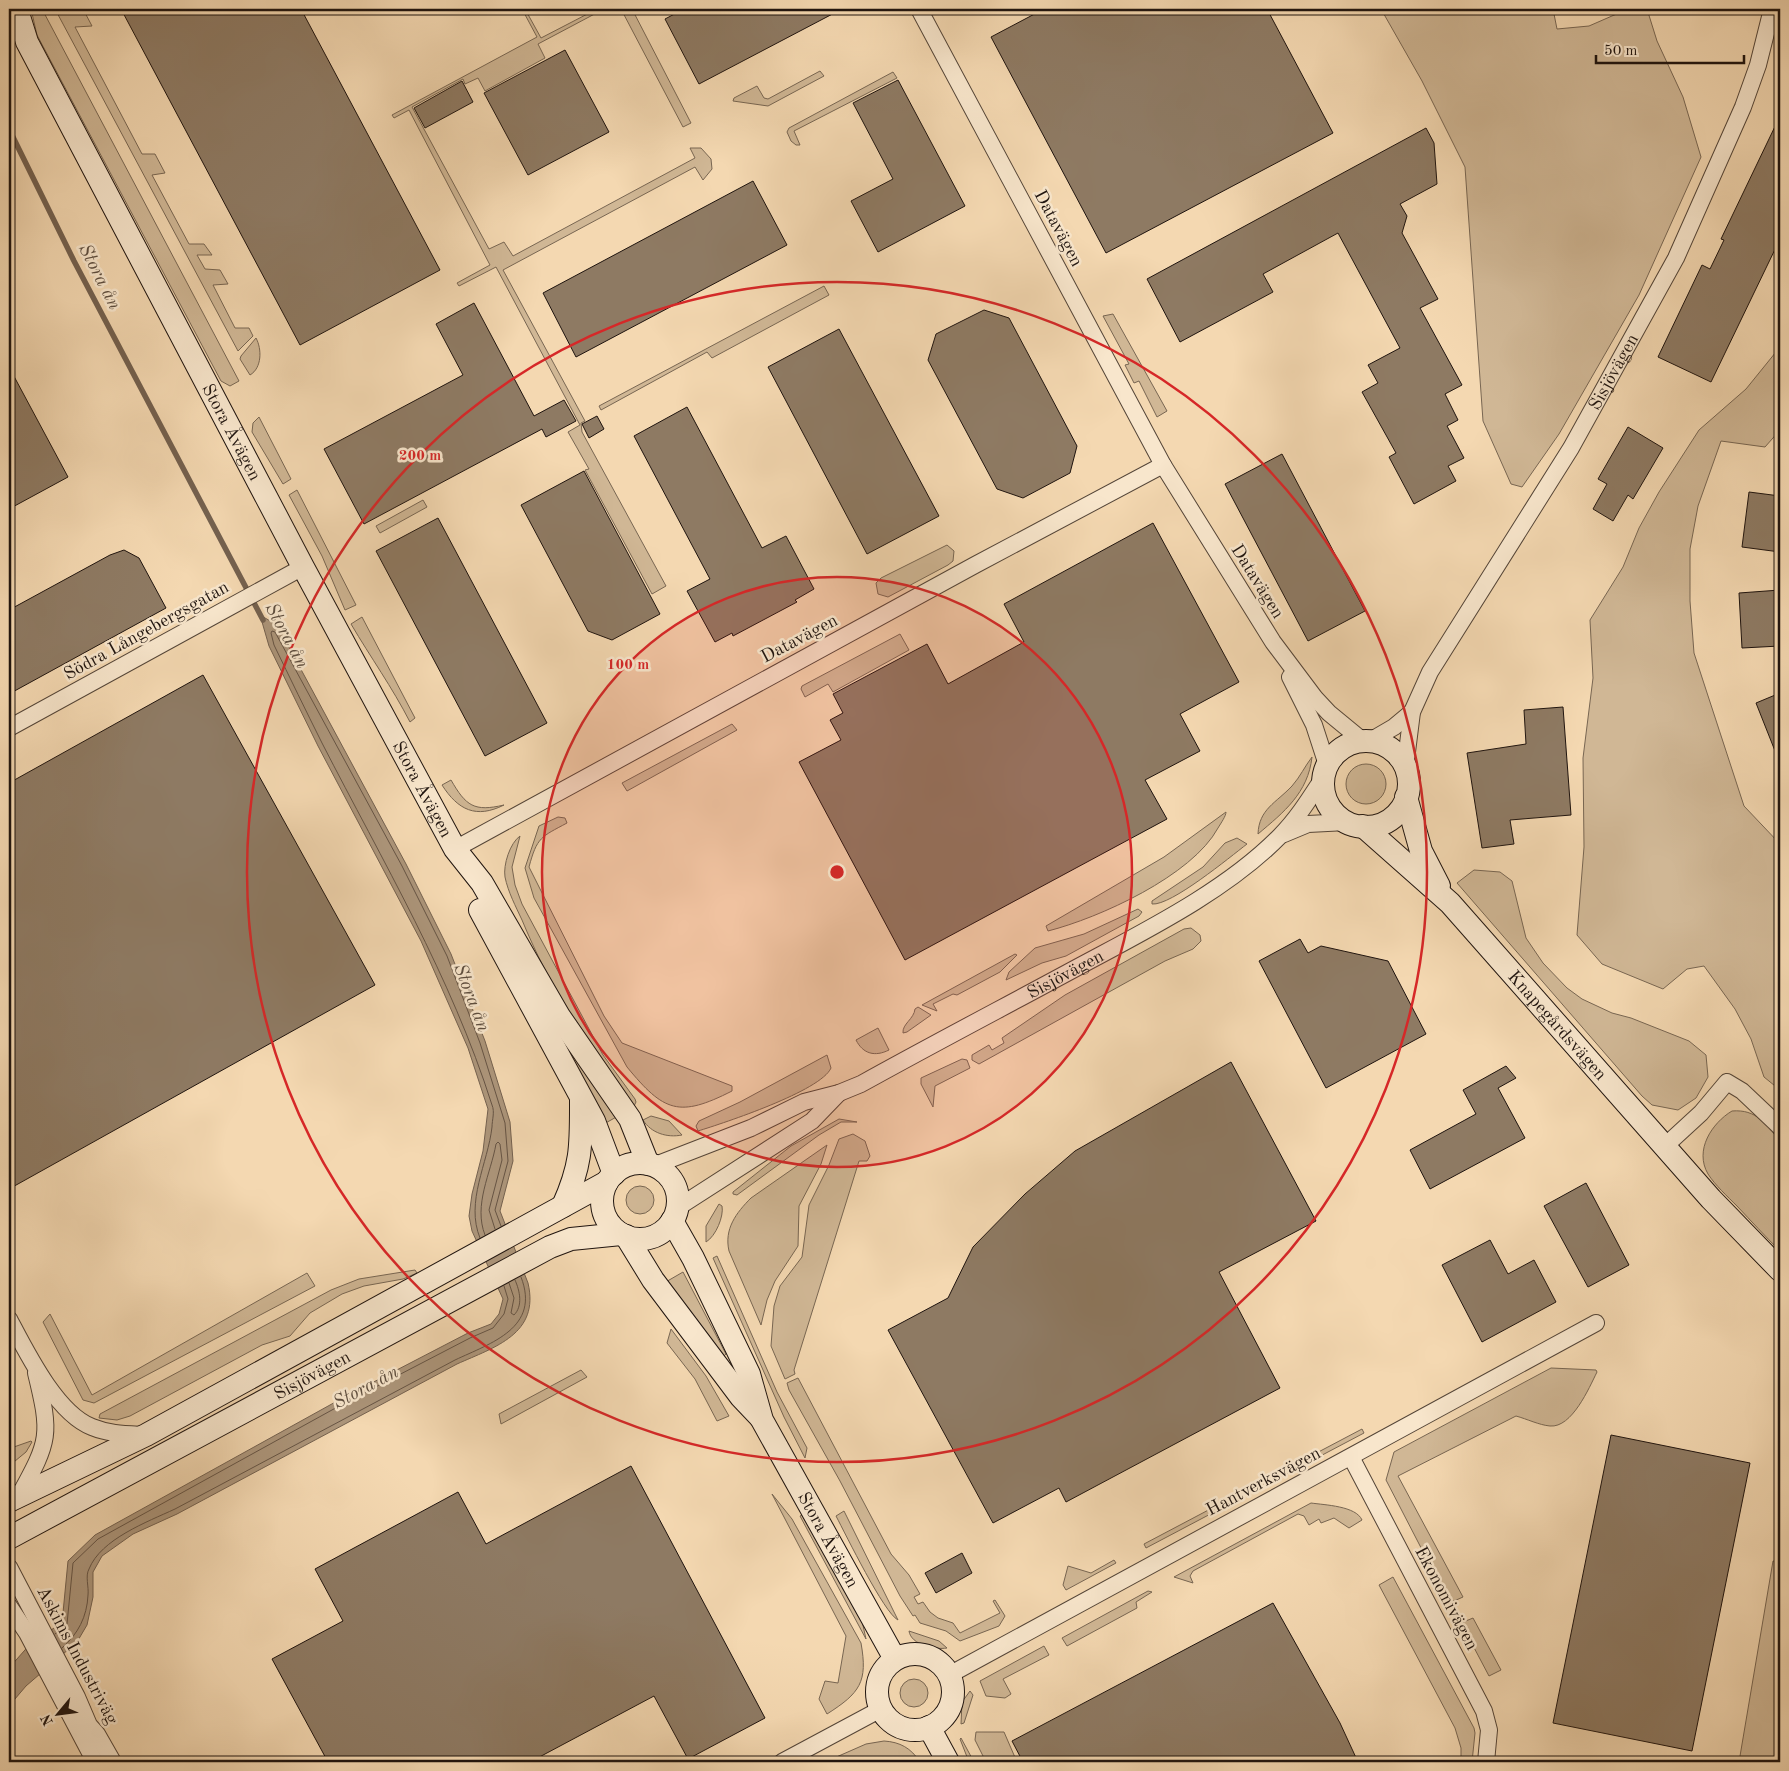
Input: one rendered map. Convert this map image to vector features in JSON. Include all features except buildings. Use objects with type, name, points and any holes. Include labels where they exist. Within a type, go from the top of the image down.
[{"type":"street","name":"Datavägen","points":[[919,9],[1163,466],[1272,642],[1314,725],[1325,772]]},
{"type":"street","name":"Sisjövägen","points":[[1280,836],[1308,824],[1379,824],[1393,817],[1406,798],[1408,783],[1406,768],[1412,712],[1439,657],[1540,498],[1599,400],[1676,258],[1743,107],[1758,65],[1772,9]]},
{"type":"street","name":"Stora Åvägen","points":[[17,10],[27,42],[302,567],[455,849],[468,887],[594,1120],[611,1178],[602,1198],[605,1215],[614,1229],[623,1235],[653,1280],[741,1397],[762,1420]]},
{"type":"street","name":"Datavägen","points":[[455,849],[974,565],[1163,466]]},
{"type":"street","name":"Södra Långebergsgatan","points":[[9,728],[302,567]]},
{"type":"street","name":"Datavägen","points":[[1272,642],[1315,698],[1329,713],[1366,741]]},
{"type":"street","name":"Sisjövägen","points":[[651,1165],[751,1128],[804,1102],[839,1093],[862,1084],[1119,945],[1205,894],[1240,870],[1280,836],[1299,815],[1339,750],[1350,744],[1366,741],[1394,727],[1412,712]]},
{"type":"street","points":[[1366,741],[1383,744],[1394,752],[1406,768]]},
{"type":"street","points":[[1325,772],[1326,801],[1335,813],[1355,824]]},
{"type":"street","name":"Knapegårdsvägen","points":[[1406,798],[1421,851],[1450,903]]},
{"type":"street","name":"Knapegårdsvägen","points":[[1355,824],[1450,903],[1664,1147],[1780,1270]]},
{"type":"street","name":"Stora Åvägen","points":[[455,849],[482,883],[559,1016],[630,1119],[651,1165],[661,1170],[673,1182],[676,1190],[675,1215],[693,1258],[745,1366],[762,1420],[895,1659]]},
{"type":"street","points":[[1664,1147],[1701,1113],[1727,1082],[1742,1091],[1780,1128]]},
{"type":"street","name":"Sisjövägen","points":[[675,1215],[812,1121],[839,1093]]},
{"type":"street","name":"Stora Åvägen","points":[[563,1206],[575,1179],[580,1156],[581,1096]]},
{"type":"street","points":[[611,1178],[626,1166],[651,1165]]},
{"type":"street","name":"Sisjövägen","points":[[14,1499],[146,1435],[512,1235],[611,1178]]},
{"type":"street","points":[[623,1235],[634,1239],[651,1238],[660,1234],[675,1215]]},
{"type":"street","name":"Sisjövägen","points":[[9,1538],[522,1260],[571,1239],[623,1235]]},
{"type":"street","points":[[9,1319],[35,1369],[68,1410],[84,1423],[113,1434],[146,1435]]},
{"type":"street","name":"Hantverksvägen","points":[[949,1675],[1596,1322]]},
{"type":"street","points":[[14,1499],[37,1464],[46,1436],[47,1419],[35,1369]]},
{"type":"street","name":"Ekonomivägen","points":[[1351,1457],[1484,1711],[1489,1730],[1486,1762]]},
{"type":"street","name":"Askims Industriväg","points":[[9,1567],[33,1628],[58,1677],[95,1762]]},
{"type":"street","name":"Askims Industriväg","points":[[9,1606],[33,1628]]},
{"type":"street","points":[[907,1654],[931,1657],[942,1664],[949,1675],[953,1686],[952,1699],[948,1711],[940,1720],[929,1727],[919,1730],[902,1727],[888,1718],[881,1709],[877,1687],[880,1676],[895,1659],[907,1654]]},
{"type":"street","name":"Askims Industriväg","points":[[58,1677],[89,1725],[97,1734],[113,1762]]},
{"type":"street","points":[[782,1762],[881,1709]]},
{"type":"street","points":[[929,1727],[948,1762]]},
{"type":"shaded area","points":[[31,9],[42,9],[239,381],[230,386],[221,381],[37,35]]},
{"type":"shaded area","points":[[55,9],[83,9],[92,26],[75,27],[142,154],[155,154],[165,173],[152,175],[189,244],[204,244],[212,255],[197,255],[205,269],[220,270],[228,284],[213,285],[235,328],[249,328],[253,336],[238,351]]},
{"type":"shaded area","points":[[522,9],[525,9],[541,38],[597,9],[604,9],[538,44],[545,58],[485,91],[478,78],[465,84],[463,79],[412,107],[489,249],[504,242],[513,256],[695,158],[690,148],[701,148],[711,159],[712,169],[703,180],[695,167],[503,270],[585,421],[581,423],[582,432],[666,586],[652,594],[585,470],[589,469],[568,432],[580,425],[496,267],[459,286],[457,283],[490,265],[409,110],[394,118],[392,115],[537,37]]},
{"type":"shaded area","points":[[621,9],[632,9],[691,123],[683,127]]},
{"type":"shaded area","points":[[1381,9],[1553,9],[1557,29],[1589,26],[1628,9],[1647,9],[1657,41],[1683,97],[1701,157],[1639,295],[1559,434],[1522,487],[1511,484],[1483,421],[1465,167],[1422,81]]},
{"type":"shaded area","points":[[820,71],[824,76],[768,106],[733,101],[734,98],[757,86],[764,98],[768,99]]},
{"type":"shaded area","points":[[893,72],[897,78],[794,131],[800,145],[796,145],[791,141],[787,132],[789,128]]},
{"type":"shaded area","points":[[824,286],[829,295],[712,358],[707,352],[601,410],[599,406]]},
{"type":"shaded area","points":[[1113,314],[1167,411],[1157,417],[1139,381],[1134,383],[1125,365],[1129,364],[1103,316]]},
{"type":"shaded area","points":[[256,338],[260,358],[257,368],[250,375],[240,359]]},
{"type":"shaded area","points":[[1780,347],[1780,430],[1765,447],[1721,441],[1698,506],[1690,549],[1690,601],[1694,653],[1744,806],[1780,844],[1780,1090],[1764,1077],[1751,1039],[1735,1009],[1704,966],[1687,969],[1663,989],[1602,964],[1577,935],[1584,847],[1583,758],[1593,678],[1590,620],[1623,567],[1639,528],[1659,492],[1699,430],[1746,389]]},
{"type":"shaded area","points":[[259,417],[291,479],[283,484],[252,432],[253,423]]},
{"type":"shaded area","points":[[297,490],[356,605],[345,610],[322,556],[289,495]]},
{"type":"shaded area","points":[[423,500],[427,507],[380,533],[376,526]]},
{"type":"shaded area","points":[[947,545],[954,551],[953,561],[948,565],[888,597],[878,594],[876,583],[881,578]]},
{"type":"shaded area","points":[[362,617],[415,718],[410,722],[351,624]]},
{"type":"shaded area","points":[[900,634],[909,650],[833,692],[828,684],[805,697],[801,689],[802,686]]},
{"type":"shaded area","points":[[732,724],[737,730],[627,791],[622,783]]},
{"type":"shaded area","points":[[1312,757],[1306,781],[1293,801],[1258,834],[1261,818],[1265,812],[1298,779]]},
{"type":"shaded area","points":[[1362,764],[1370,764],[1377,767],[1383,773],[1386,784],[1383,795],[1377,801],[1370,804],[1362,804],[1355,801],[1349,795],[1346,788],[1346,780],[1349,773],[1355,767]]},
{"type":"shaded area","points":[[451,780],[461,796],[472,805],[485,808],[504,805],[485,811],[468,810],[454,801],[442,785]]},
{"type":"shaded area","points":[[1226,812],[1222,822],[1205,846],[1188,863],[1166,878],[1142,893],[1117,905],[1069,925],[1048,931],[1046,926],[1164,857]]},
{"type":"shaded area","points":[[558,817],[565,818],[567,823],[541,839],[535,849],[529,867],[604,1016],[622,1043],[732,1086],[732,1091],[698,1105],[674,1106],[652,1094],[627,1067],[534,898],[525,868],[539,826]]},
{"type":"shaded area","points":[[520,836],[512,867],[515,885],[522,904],[603,1055],[635,1099],[634,1106],[602,1064],[571,1018],[532,944],[512,899],[505,877],[505,867],[510,849]]},
{"type":"shaded area","points":[[1237,838],[1247,844],[1186,889],[1161,903],[1152,904],[1152,901],[1203,867],[1225,843]]},
{"type":"shaded area","points":[[1474,870],[1500,872],[1512,881],[1526,938],[1543,963],[1567,988],[1582,999],[1612,1013],[1631,1018],[1689,1041],[1706,1055],[1708,1077],[1696,1098],[1678,1110],[1652,1105],[1642,1096],[1457,883]]},
{"type":"shaded area","points":[[1138,909],[1142,912],[1139,916],[1066,956],[1042,963],[1006,980],[1009,972],[1035,948],[1084,934]]},
{"type":"shaded area","points":[[1191,928],[1200,935],[1201,941],[1193,949],[1165,961],[979,1064],[972,1060],[972,1055],[989,1045],[992,1050],[1004,1043],[1002,1038],[1065,995],[1184,929]]},
{"type":"shaded area","points":[[1015,954],[1017,955],[1000,972],[957,995],[953,994],[933,1004],[937,1011],[922,1005]]},
{"type":"shaded area","points":[[918,1007],[931,1015],[903,1033],[904,1027]]},
{"type":"shaded area","points":[[878,1028],[889,1050],[874,1054],[862,1048],[856,1040]]},
{"type":"shaded area","points":[[555,1031],[620,1115],[602,1125]]},
{"type":"shaded area","points":[[827,1055],[831,1068],[823,1077],[810,1086],[770,1105],[698,1131],[696,1126],[699,1121],[740,1102]]},
{"type":"shaded area","points":[[962,1059],[967,1060],[970,1068],[935,1086],[933,1107],[921,1084],[921,1078]]},
{"type":"shaded area","points":[[1732,1111],[1748,1112],[1754,1115],[1780,1141],[1780,1251],[1718,1186],[1708,1174],[1704,1165],[1704,1147],[1707,1138],[1718,1123]]},
{"type":"shaded area","points":[[651,1116],[669,1121],[682,1135],[660,1134],[650,1128],[643,1120]]},
{"type":"shaded area","points":[[839,1119],[857,1122],[841,1122],[819,1135],[737,1195],[733,1194],[733,1192],[791,1146]]},
{"type":"shaded area","points":[[853,1134],[865,1141],[870,1156],[867,1161],[859,1161],[794,1370],[795,1374],[785,1379],[771,1346],[774,1306],[780,1286],[802,1257],[809,1205],[829,1165],[839,1139]]},
{"type":"shaded area","points":[[827,1145],[821,1164],[799,1206],[798,1246],[775,1281],[767,1300],[761,1325],[729,1251],[728,1236],[732,1222],[751,1198]]},
{"type":"shaded area","points":[[640,1186],[650,1190],[654,1200],[650,1210],[640,1214],[630,1210],[626,1200],[630,1190]]},
{"type":"shaded area","points":[[719,1204],[722,1206],[720,1220],[716,1231],[706,1242],[706,1226]]},
{"type":"shaded area","points":[[717,1256],[777,1392],[807,1448],[805,1458],[784,1417],[713,1258]]},
{"type":"shaded area","points":[[415,1270],[417,1273],[403,1279],[364,1286],[342,1294],[310,1313],[290,1336],[262,1345],[130,1416],[117,1420],[99,1418],[100,1414],[331,1290],[359,1279]]},
{"type":"shaded area","points":[[683,1272],[726,1354],[723,1357],[664,1283]]},
{"type":"shaded area","points":[[307,1273],[315,1286],[94,1403],[83,1400],[43,1322],[50,1314],[92,1395]]},
{"type":"shaded area","points":[[671,1329],[706,1376],[729,1416],[717,1421],[695,1379],[667,1343]]},
{"type":"shaded area","points":[[1551,1368],[1596,1370],[1597,1372],[1579,1406],[1566,1421],[1550,1426],[1516,1416],[1398,1476],[1463,1597],[1454,1601],[1447,1598],[1386,1480],[1394,1452]]},
{"type":"shaded area","points":[[581,1370],[587,1377],[501,1424],[499,1414]]},
{"type":"shaded area","points":[[798,1378],[891,1554],[909,1575],[920,1594],[914,1597],[918,1604],[923,1602],[930,1612],[938,1618],[953,1623],[960,1633],[1000,1613],[993,1601],[995,1600],[1005,1616],[999,1626],[960,1641],[946,1631],[920,1623],[915,1615],[913,1616],[900,1596],[840,1481],[789,1390],[787,1383]]},
{"type":"shaded area","points":[[1362,1429],[1364,1433],[1146,1548],[1144,1544]]},
{"type":"shaded area","points":[[31,1441],[26,1452],[9,1466],[9,1456],[14,1454],[11,1448]]},
{"type":"shaded area","points":[[772,1494],[792,1519],[861,1643],[863,1668],[859,1685],[847,1700],[827,1714],[819,1699],[825,1681],[838,1683],[846,1636]]},
{"type":"shaded area","points":[[1311,1503],[1347,1509],[1359,1515],[1362,1520],[1349,1528],[1334,1518],[1321,1523],[1319,1519],[1309,1525],[1304,1516],[1298,1514],[1193,1571],[1190,1576],[1193,1583],[1174,1577]]},
{"type":"shaded area","points":[[844,1511],[898,1620],[875,1589],[836,1516]]},
{"type":"shaded area","points":[[802,1515],[862,1621],[866,1639],[800,1516]]},
{"type":"shaded area","points":[[1114,1560],[1116,1563],[1066,1590],[1063,1585],[1068,1566],[1091,1573]]},
{"type":"shaded area","points":[[1773,1561],[1780,1562],[1780,1762],[1739,1762]]},
{"type":"shaded area","points":[[1393,1577],[1474,1728],[1472,1762],[1461,1762],[1461,1748],[1455,1728],[1379,1585]]},
{"type":"shaded area","points":[[1148,1591],[1152,1592],[1136,1602],[1137,1608],[1067,1646],[1062,1638]]},
{"type":"shaded area","points":[[1473,1618],[1501,1670],[1489,1676],[1461,1623]]},
{"type":"shaded area","points":[[909,1631],[939,1641],[947,1648],[930,1647],[919,1643],[914,1640]]},
{"type":"shaded area","points":[[1044,1646],[1049,1655],[1003,1679],[1011,1694],[1005,1698],[986,1696],[980,1681]]},
{"type":"shaded area","points":[[914,1679],[924,1683],[928,1693],[924,1703],[914,1707],[904,1703],[900,1693],[904,1683]]},
{"type":"shaded area","points":[[970,1691],[973,1695],[964,1723],[961,1724],[962,1702]]},
{"type":"shaded area","points":[[976,1732],[1004,1732],[1017,1762],[986,1762],[975,1740]]},
{"type":"shaded area","points":[[961,1738],[974,1762],[969,1762]]},
{"type":"shaded area","points":[[884,1741],[905,1747],[920,1762],[825,1762],[866,1744]]},
{"type":"water","points":[[260,615],[277,625],[406,864],[451,954],[485,1041],[510,1122],[513,1161],[500,1211],[528,1283],[530,1300],[527,1315],[521,1327],[499,1344],[457,1364],[177,1514],[133,1534],[102,1556],[93,1572],[93,1597],[87,1625],[77,1642],[26,1686],[9,1706],[9,1668],[32,1642],[62,1623],[68,1561],[95,1535],[339,1400],[468,1333],[491,1324],[499,1314],[503,1299],[472,1231],[469,1216],[472,1194],[483,1151],[488,1109],[468,1048],[421,941],[318,746],[269,646]]},
{"type":"waterway","name":"Stora ån","points":[[9,129],[74,261],[263,620]]}]
